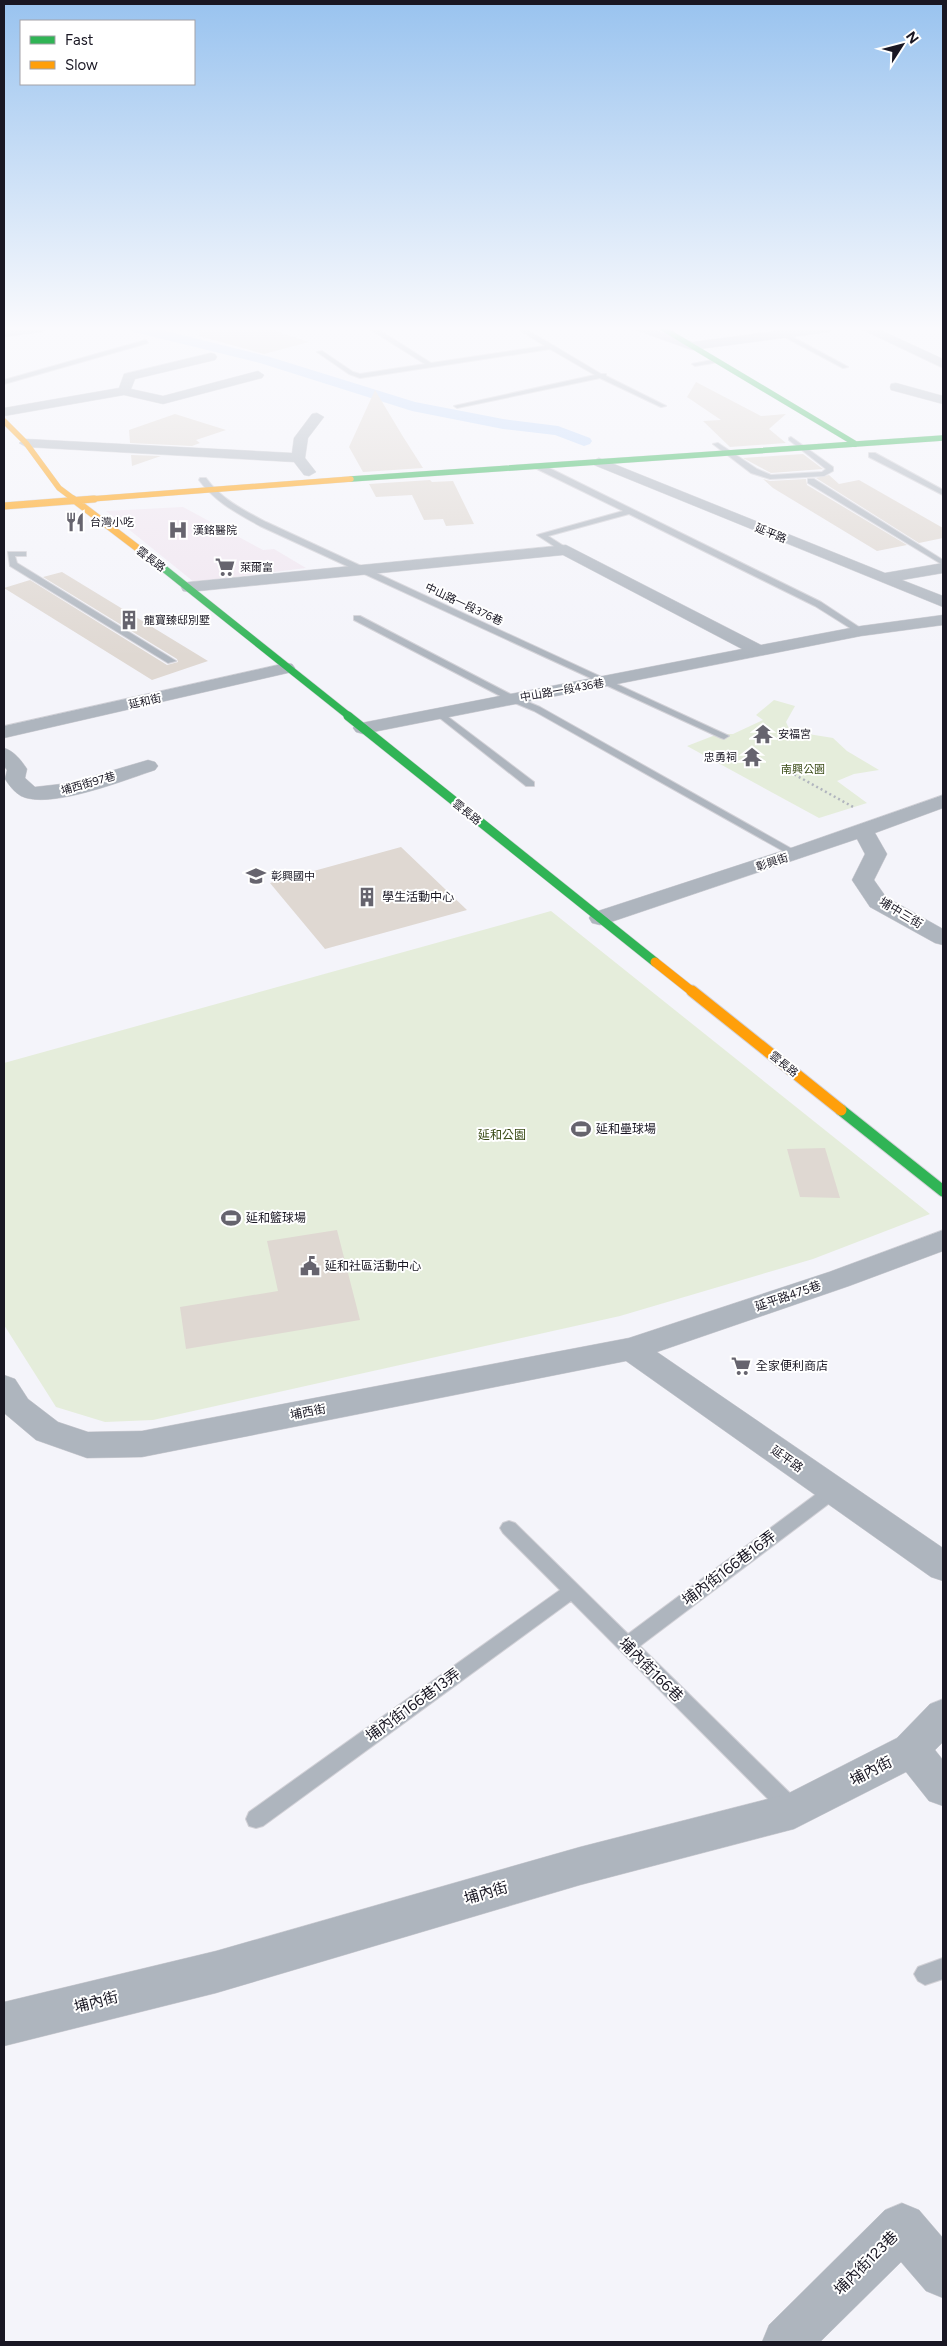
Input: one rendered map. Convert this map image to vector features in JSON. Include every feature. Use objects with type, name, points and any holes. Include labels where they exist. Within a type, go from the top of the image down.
[{"type":"street","points":[[301,437],[298,458],[309,472]]},
{"type":"street","points":[[4,506],[309,472],[818,437]]},
{"type":"street","points":[[846,437],[856,444]]},
{"type":"street","points":[[15,438],[298,458]]},
{"type":"street","name":"雲長路","points":[[15,438],[54,488],[72,499],[189,587],[286,668],[943,1191]]},
{"type":"street","points":[[146,483],[206,484],[538,466],[943,438]]},
{"type":"street","name":"延平路","points":[[599,462],[943,602]]},
{"type":"street","points":[[54,488],[78,486]]},
{"type":"street","points":[[189,587],[566,550],[761,652]]},
{"type":"street","points":[[882,578],[943,568]]},
{"type":"street","name":"中山路一段436巷","points":[[363,728],[861,632],[943,620]]},
{"type":"street","name":"延和街","points":[[4,732],[286,668]]},
{"type":"street","points":[[4,754],[18,769],[9,780]]},
{"type":"street","name":"埔西街97巷","points":[[9,780],[34,794],[54,793],[148,766]]},
{"type":"street","name":"彰興街","points":[[600,918],[796,854],[943,801]]},
{"type":"street","name":"埔中三街","points":[[872,827],[876,854],[863,880],[878,902],[943,938]]},
{"type":"street","name":"延平路475巷","points":[[631,1349],[840,1279],[943,1240]]},
{"type":"street","name":"延平路","points":[[631,1349],[943,1567]]},
{"type":"street","name":"埔西街","points":[[4,1387],[17,1408],[46,1431],[87,1444],[142,1444],[631,1349]]},
{"type":"street","name":"埔內街","points":[[4,2024],[216,1972],[580,1866],[794,1811],[911,1750],[943,1716]]},
{"type":"street","points":[[911,1750],[943,1788]]},
{"type":"street","name":"埔內街123巷","points":[[786,2342],[902,2228],[943,2274]]},
{"type":"lane","points":[[716,444],[754,471],[770,478],[824,474],[830,469],[791,439]]},
{"type":"lane","points":[[872,455],[943,493]]},
{"type":"lane","points":[[538,466],[818,604],[861,632]]},
{"type":"lane","points":[[811,481],[943,563]]},
{"type":"lane","name":"中山路一段376巷","points":[[206,484],[232,507],[255,520],[724,736]]},
{"type":"lane","points":[[566,550],[541,535],[631,511]]},
{"type":"lane","points":[[4,544],[13,564],[171,661]]},
{"type":"lane","points":[[7,554],[23,554]]},
{"type":"lane","points":[[357,618],[537,710],[796,854]]},
{"type":"lane","points":[[439,713],[530,784]]},
{"type":"lane","name":"埔內街166巷16弄","points":[[626,1646],[833,1491]]},
{"type":"lane","name":"埔內街166巷","points":[[509,1528],[794,1811]]},
{"type":"lane","name":"埔內街166巷13弄","points":[[256,1819],[571,1591]]},
{"type":"path","points":[[790,772],[872,827]]},
{"type":"shaded area","name":"漢銘醫院","points":[[183,507],[263,550],[274,549],[306,568],[194,582],[106,511]]},
{"type":"green space","name":"南興公園","points":[[774,700],[795,706],[786,722],[790,731],[833,738],[847,751],[879,770],[854,774],[837,781],[867,803],[819,818],[687,746],[718,734],[733,734],[763,720],[756,715]]},
{"type":"green space","name":"延和公園","points":[[551,911],[930,1214],[813,1259],[620,1316],[153,1420],[105,1422],[56,1407],[4,1325],[4,1063]]},
{"type":"building","points":[[130,437],[204,437],[196,440],[200,443],[192,446],[130,443]]},
{"type":"building","points":[[353,437],[404,437],[423,468],[363,472],[349,447]]},
{"type":"building","points":[[720,437],[779,437],[786,443],[730,447]]},
{"type":"building","points":[[803,454],[823,469],[771,473],[743,458]]},
{"type":"building","points":[[131,455],[161,456],[132,466]]},
{"type":"building","points":[[829,475],[839,484],[859,480],[943,528],[943,538],[919,543],[816,478]]},
{"type":"building","points":[[763,479],[770,481],[806,479],[807,485],[907,545],[877,551],[773,488]]},
{"type":"building","points":[[430,480],[432,482],[453,481],[474,524],[446,526],[443,519],[424,520],[412,495],[376,497],[369,484]]},
{"type":"building","points":[[62,572],[208,661],[152,680],[4,588],[30,580],[167,665],[178,662],[177,659],[43,577]]},
{"type":"building","name":"學生活動中心","points":[[401,847],[467,910],[325,949],[270,883]]},
{"type":"building","points":[[825,1148],[840,1198],[800,1197],[787,1149]]},
{"type":"building","name":"延和社區活動中心","points":[[337,1230],[360,1320],[186,1349],[180,1307],[278,1291],[267,1241]]},
{"type":"waterway","points":[[575,437],[584,441]]},
{"type":"traffic: fast","points":[[845,437],[856,444]]},
{"type":"traffic: fast","points":[[351,479],[943,438]]},
{"type":"traffic: fast","points":[[157,563],[655,962]]},
{"type":"traffic: fast","points":[[841,1110],[943,1191]]},
{"type":"traffic: slow","points":[[20,437],[59,488],[157,563]]},
{"type":"traffic: slow","points":[[4,506],[351,479]]},
{"type":"traffic: slow","points":[[655,962],[841,1110]]},
{"type":"place","name":"台灣小吃","points":[[75,522]]},
{"type":"place","name":"漢銘醫院","points":[[178,530]]},
{"type":"place","name":"萊爾富","points":[[225,567]]},
{"type":"place","name":"龍寶臻邸別墅","points":[[129,620]]},
{"type":"place","name":"安福宮","points":[[763,734]]},
{"type":"place","name":"忠勇祠","points":[[752,757]]},
{"type":"place","name":"彰興國中","points":[[256,876]]},
{"type":"place","name":"學生活動中心","points":[[367,897]]},
{"type":"place","name":"延和壘球場","points":[[581,1129]]},
{"type":"place","name":"延和籃球場","points":[[231,1218]]},
{"type":"place","name":"延和社區活動中心","points":[[310,1266]]},
{"type":"place","name":"全家便利商店","points":[[741,1366]]}]
